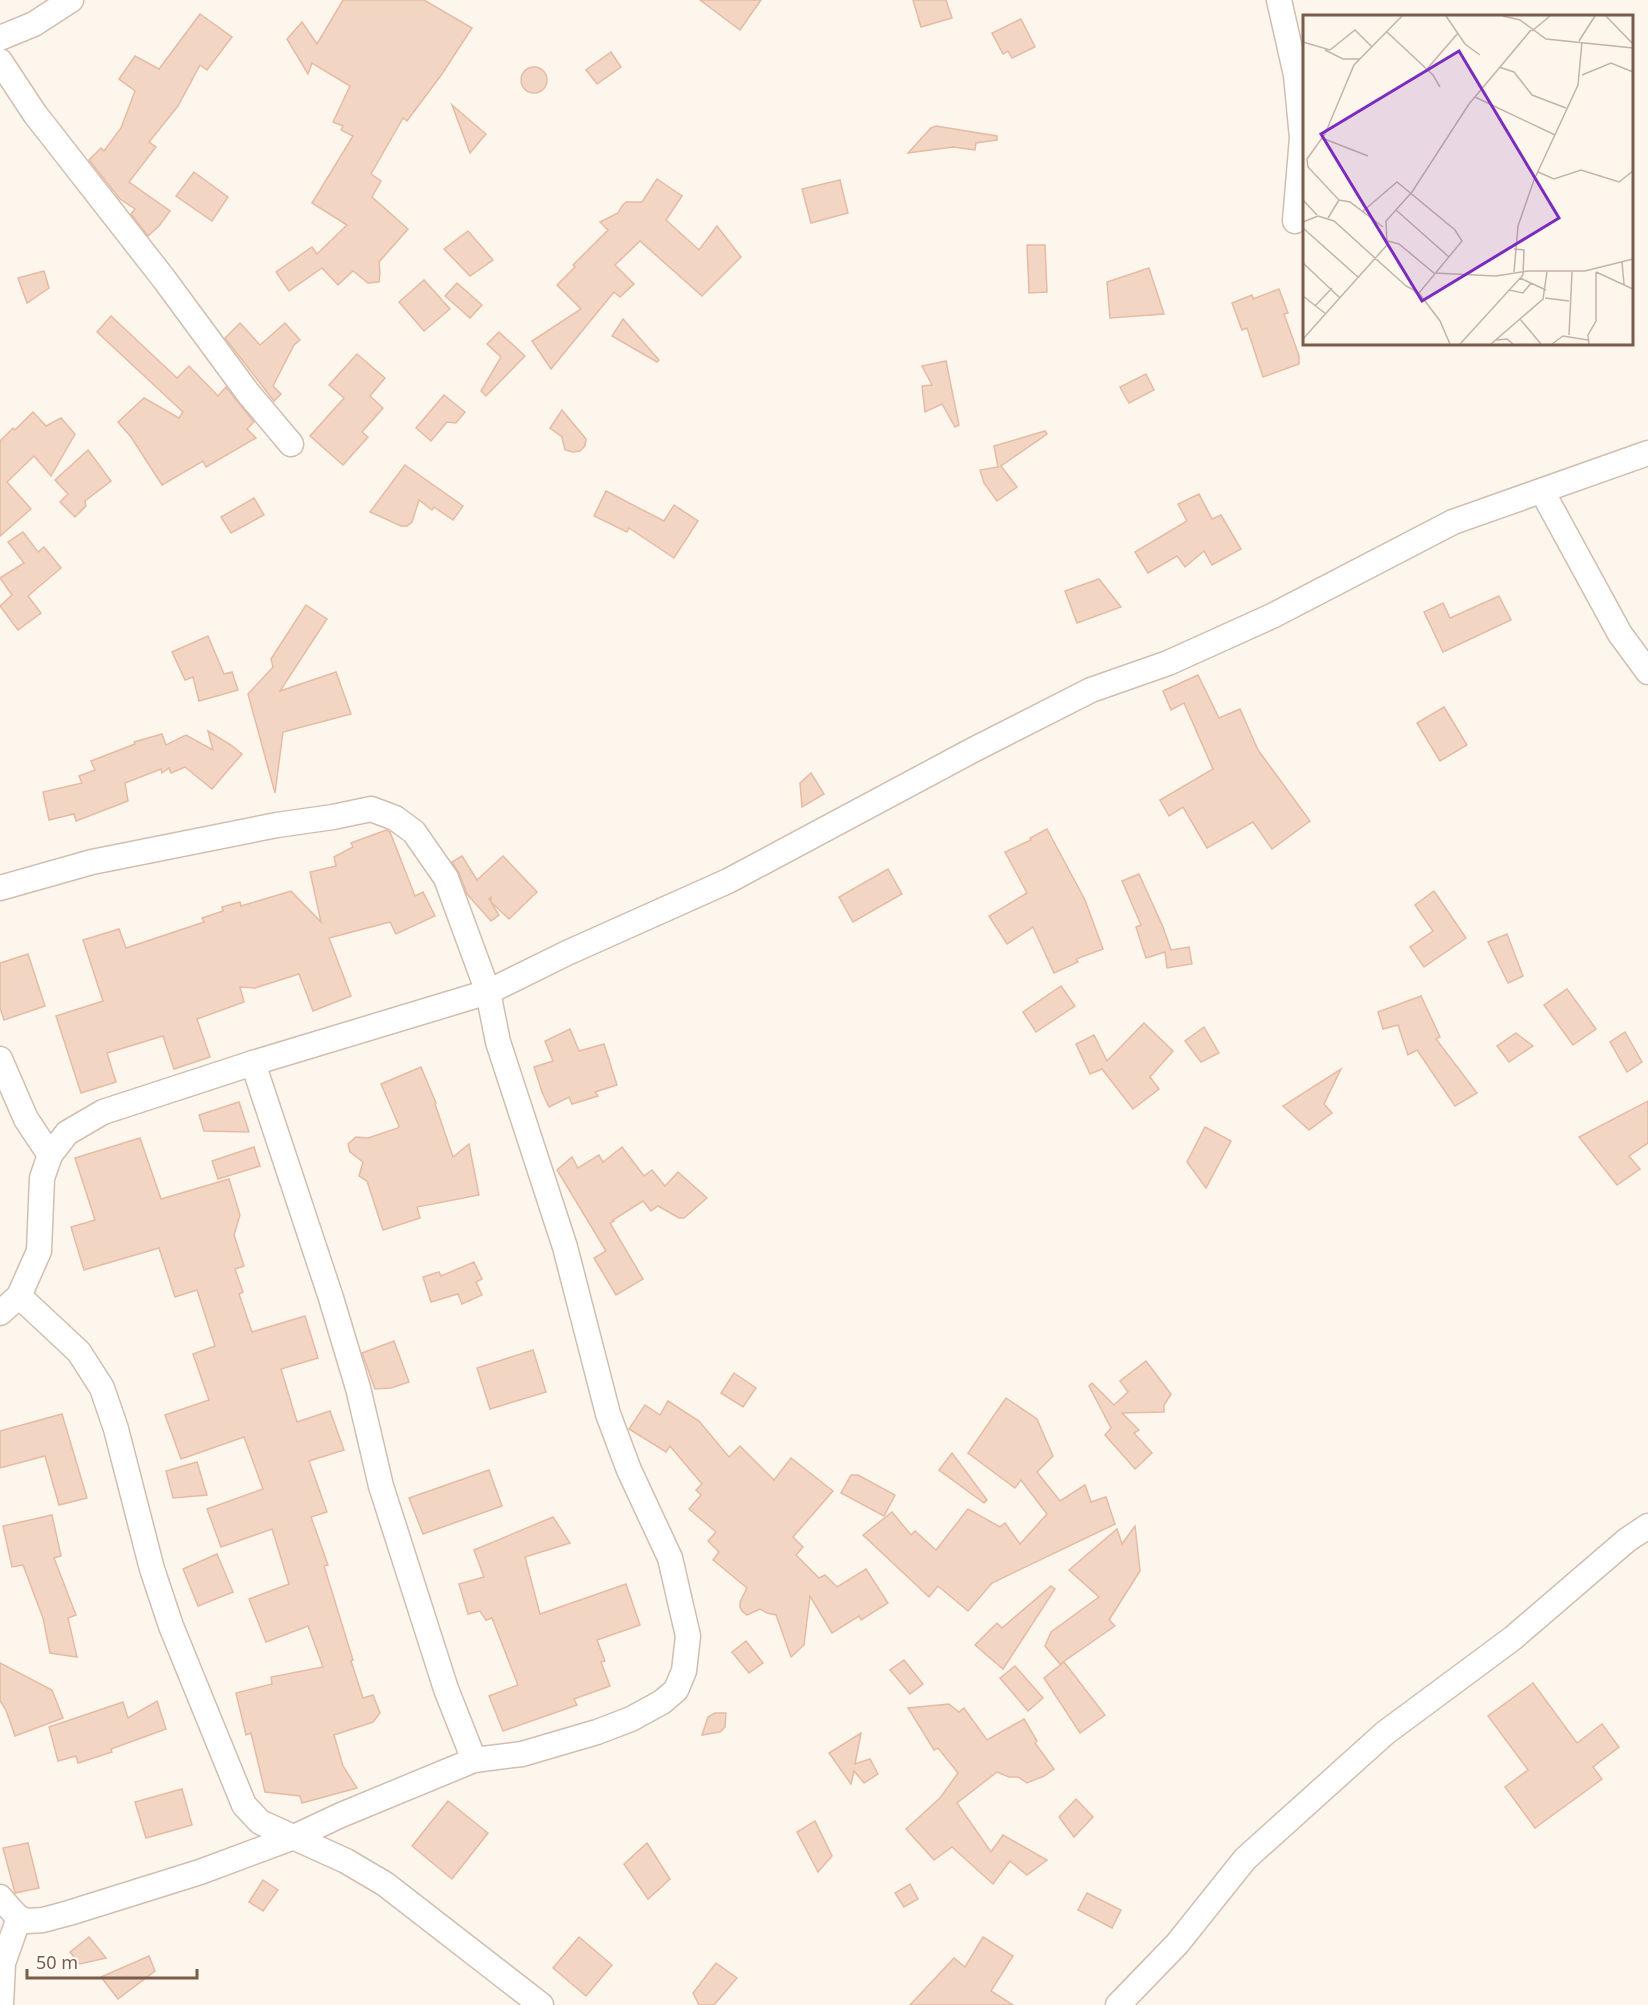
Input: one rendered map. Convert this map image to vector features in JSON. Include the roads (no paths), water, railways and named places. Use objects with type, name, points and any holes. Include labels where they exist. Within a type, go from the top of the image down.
[{"type":"street","points":[[0,38],[34,24],[71,0]]},
{"type":"street","points":[[1278,0],[1296,75],[1302,138],[1295,221]]},
{"type":"street","points":[[0,61],[43,123],[164,279],[248,393],[291,444]]},
{"type":"street","points":[[0,1313],[19,1296],[39,1251],[42,1178],[50,1155],[66,1132],[103,1112],[253,1062],[488,992],[567,953],[728,881],[973,750],[1091,690],[1168,663],[1272,616],[1453,522],[1648,453]]},
{"type":"street","points":[[1542,491],[1620,634],[1648,672]]},
{"type":"street","points":[[0,888],[92,862],[277,825],[371,810],[395,818],[414,832],[446,878],[488,992],[498,1042],[565,1247],[608,1414],[629,1470],[670,1558],[688,1636],[684,1671],[676,1690],[662,1702],[631,1719],[597,1732],[522,1754],[474,1760],[350,1811],[294,1837],[200,1872],[69,1913],[43,1920],[27,1921],[19,1918],[0,1896]]},
{"type":"street","points":[[0,1059],[26,1119],[50,1155]]},
{"type":"street","points":[[253,1062],[331,1298],[358,1388],[384,1497],[446,1689],[474,1760]]},
{"type":"street","points":[[19,1296],[79,1352],[102,1388],[116,1429],[152,1569],[171,1626],[244,1805],[260,1822],[345,1861],[385,1884],[541,2005]]},
{"type":"street","points":[[1118,2005],[1177,1944],[1245,1859],[1385,1733],[1512,1638],[1627,1540],[1648,1526]]},
{"type":"street","points":[[1,2005],[3,1963],[19,1918]]}]
